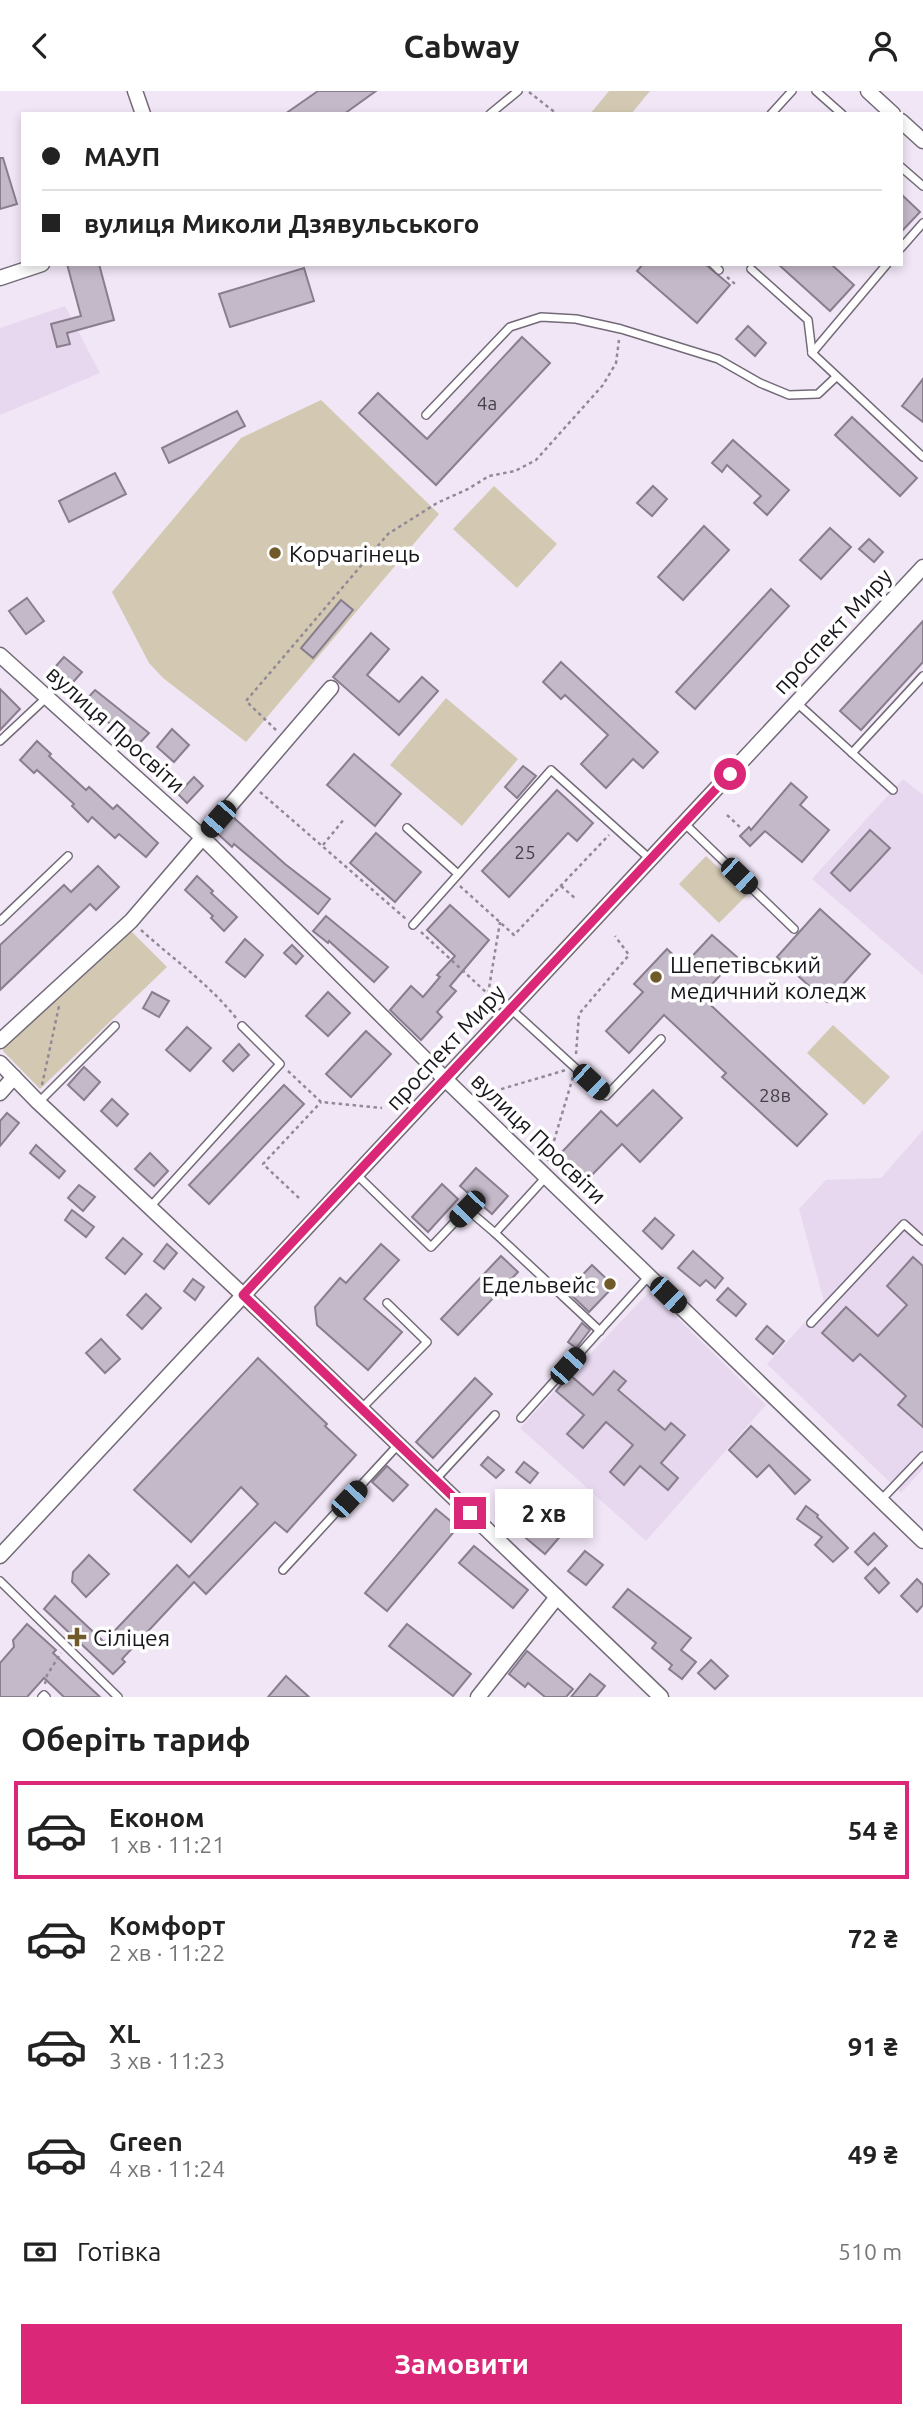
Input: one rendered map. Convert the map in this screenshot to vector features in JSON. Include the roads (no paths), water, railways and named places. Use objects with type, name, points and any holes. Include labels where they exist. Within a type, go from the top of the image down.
[{"type":"street","points":[[135,91],[142,112]]},
{"type":"street","points":[[868,91],[891,112]]},
{"type":"street","points":[[903,123],[923,141]]},
{"type":"street","points":[[0,278],[36,266]]},
{"type":"street","name":"проспект Миру","points":[[0,1556],[923,567]]},
{"type":"street","name":"вулиця Просвіти","points":[[0,655],[202,837],[445,1079],[923,1541]]},
{"type":"street","points":[[0,1041],[131,921],[331,688]]},
{"type":"street","points":[[0,1063],[662,1697]]},
{"type":"street","points":[[0,1093],[14,1077]]},
{"type":"street","points":[[478,1697],[557,1597]]},
{"type":"lane","points":[[493,112],[519,91]]},
{"type":"lane","points":[[773,112],[792,91]]},
{"type":"lane","points":[[816,91],[840,112]]},
{"type":"lane","points":[[903,169],[923,186]]},
{"type":"lane","points":[[903,246],[923,223]]},
{"type":"lane","points":[[812,353],[885,266]]},
{"type":"lane","points":[[751,269],[808,320],[812,353],[923,457]]},
{"type":"lane","points":[[426,415],[510,327],[541,317],[576,319],[621,329],[718,359],[760,383],[789,395],[818,394],[836,377]]},
{"type":"lane","points":[[852,753],[923,676]]},
{"type":"lane","points":[[0,741],[46,698]]},
{"type":"lane","points":[[796,703],[893,790]]},
{"type":"lane","points":[[413,925],[551,771],[651,859]]},
{"type":"lane","points":[[684,823],[794,929]]},
{"type":"lane","points":[[407,828],[456,877]]},
{"type":"lane","points":[[0,921],[68,856]]},
{"type":"lane","points":[[511,1009],[606,1096],[662,1039]]},
{"type":"lane","points":[[38,1102],[115,1026]]},
{"type":"lane","points":[[150,1207],[280,1064],[242,1026]]},
{"type":"lane","points":[[357,1175],[431,1247],[467,1209],[600,1331]]},
{"type":"lane","points":[[495,1233],[547,1177]]},
{"type":"lane","points":[[811,1323],[904,1224],[923,1241]]},
{"type":"lane","points":[[521,1418],[649,1276]]},
{"type":"lane","points":[[361,1409],[428,1342],[387,1303]]},
{"type":"lane","points":[[435,1480],[495,1415]]},
{"type":"lane","points":[[283,1570],[398,1445]]},
{"type":"lane","points":[[881,1501],[923,1456]]},
{"type":"lane","points":[[0,1581],[118,1697]]},
{"type":"place","name":"Корчагінець","points":[[275,553]]},
{"type":"place","name":"Шепетівський медичний коледж","points":[[656,977]]},
{"type":"place","name":"Едельвейс","points":[[610,1284]]},
{"type":"place","name":"Сіліцея","points":[[77,1637]]}]
